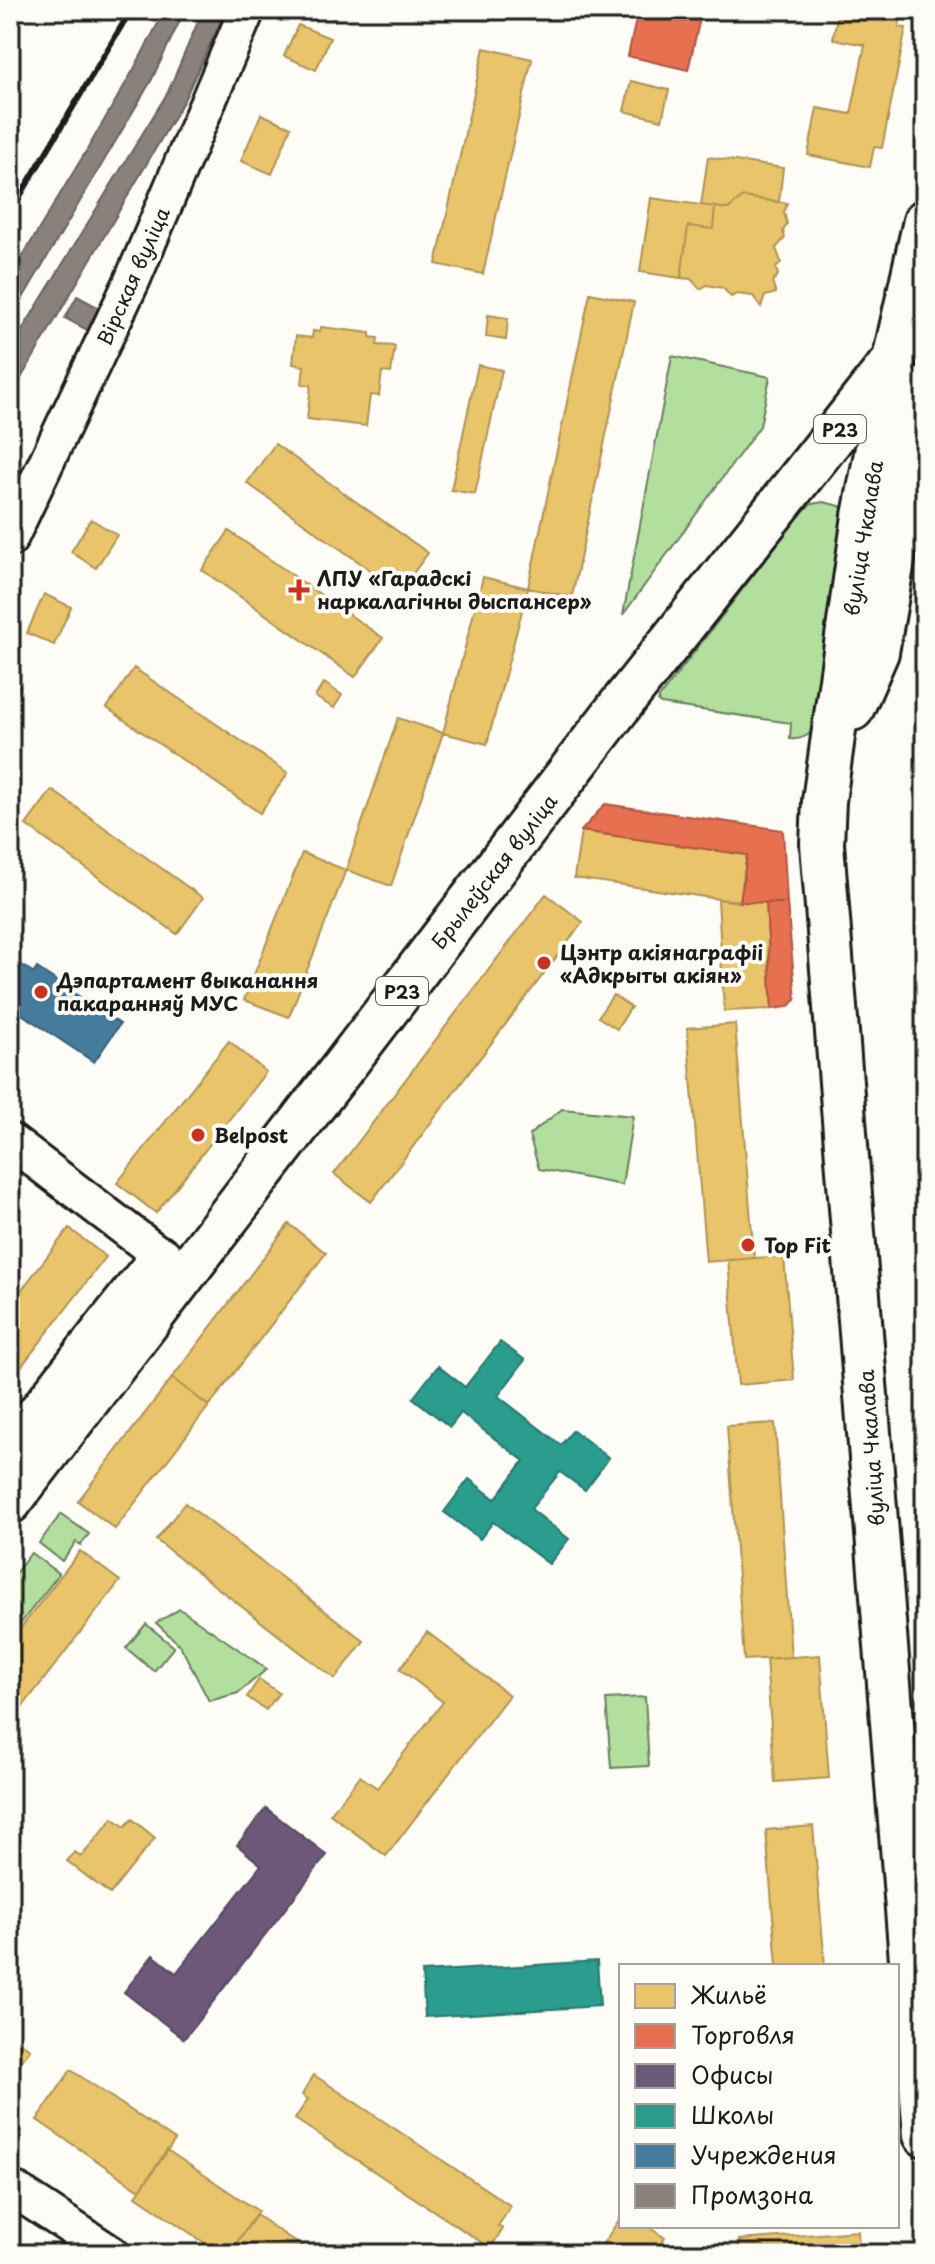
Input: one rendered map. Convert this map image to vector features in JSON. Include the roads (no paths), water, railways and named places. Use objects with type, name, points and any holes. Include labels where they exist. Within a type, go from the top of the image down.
[{"type":"main road","name":"вуліца Чкалава","points":[[925,221],[909,362],[864,516],[824,801],[822,844],[925,2135]]},
{"type":"main road","name":"Брылеўская вуліца","points":[[10,1502],[174,1265],[522,799],[830,396],[916,309]]},
{"type":"main road","name":"Брылеўская вуліца","points":[[10,1450],[174,1265],[786,498],[909,362]]},
{"type":"main road","name":"вуліца Чкалава","points":[[830,762],[877,652],[925,388]]},
{"type":"main road","points":[[786,498],[833,488],[846,492],[864,516]]},
{"type":"street","name":"Вірская вуліца","points":[[10,539],[132,281],[247,10]]},
{"type":"street","points":[[10,1141],[174,1265]]},
{"type":"street","points":[[10,2187],[112,2254]]},
{"type":"railway","points":[[10,213],[131,10]]},
{"type":"place","name":"ЛПУ «Гарадскі наркалагічны дыспансер»","points":[[299,590]]},
{"type":"place","name":"Цэнтр акіянаграфіі «Адкрыты акіян»","points":[[544,963]]},
{"type":"place","name":"Дэпартамент выканання пакаранняў МУС","points":[[41,992]]},
{"type":"place","name":"Belpost","points":[[198,1135]]},
{"type":"place","name":"Top Fit","points":[[748,1245]]}]
